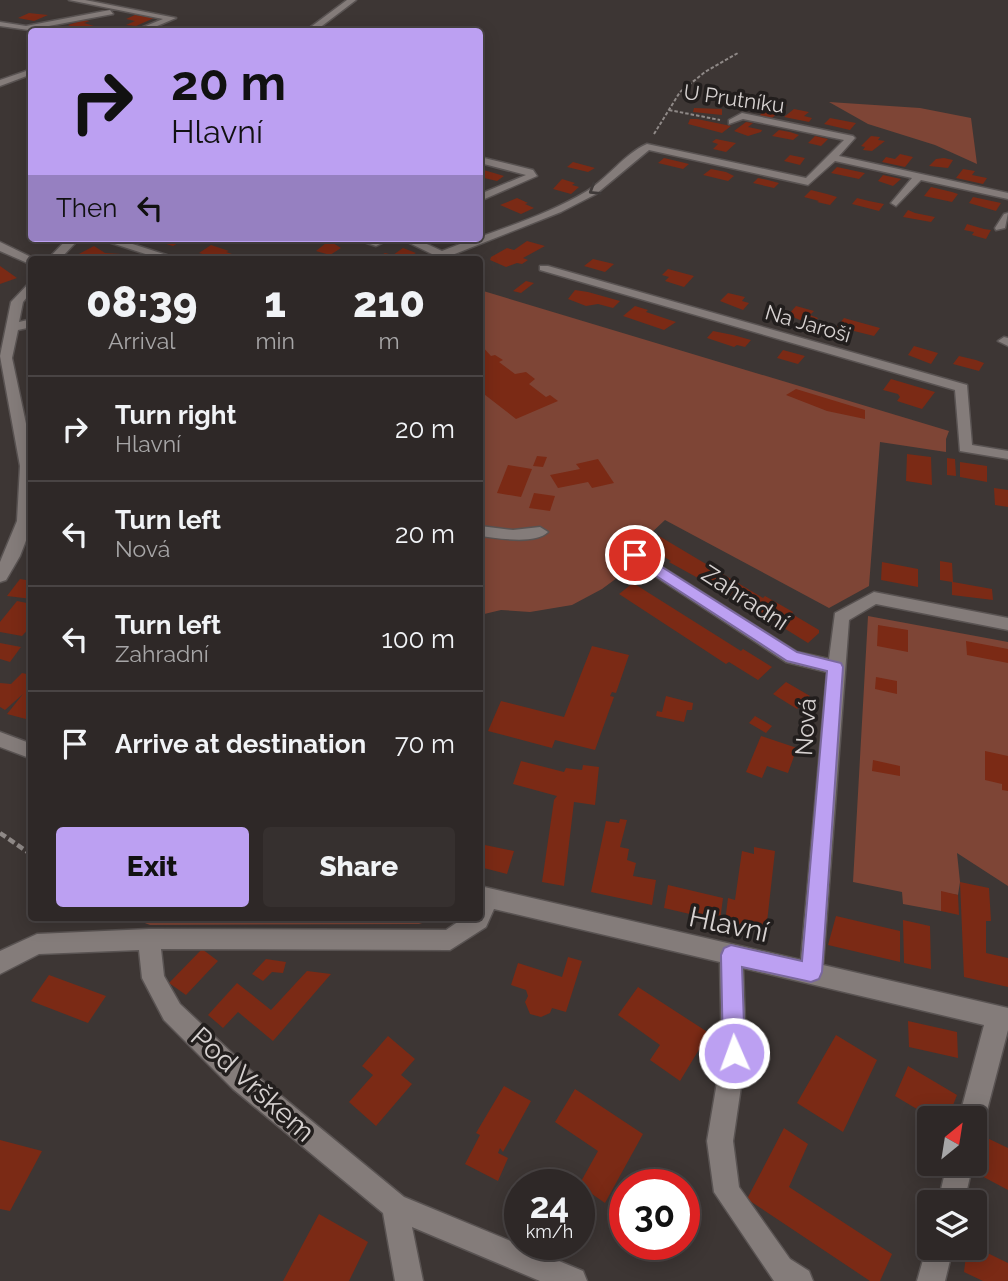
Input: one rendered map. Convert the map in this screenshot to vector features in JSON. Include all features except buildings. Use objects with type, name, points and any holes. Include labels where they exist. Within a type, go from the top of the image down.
[{"type":"street","points":[[73,0],[172,18],[146,28]]},
{"type":"street","points":[[314,28],[352,0]]},
{"type":"street","points":[[0,24],[28,28],[122,10]]},
{"type":"street","points":[[0,83],[28,72]]},
{"type":"street","points":[[0,76],[11,78]]},
{"type":"street","name":"U Prutníku","points":[[647,147],[808,182],[850,138],[741,116],[732,122]]},
{"type":"street","points":[[483,239],[557,210],[592,192],[647,147]]},
{"type":"street","points":[[833,158],[1008,197]]},
{"type":"street","points":[[483,161],[529,172],[532,176],[483,197]]},
{"type":"street","points":[[896,204],[918,177]]},
{"type":"street","points":[[1000,228],[1008,216]]},
{"type":"street","points":[[57,256],[70,242]]},
{"type":"street","points":[[116,242],[163,256]]},
{"type":"street","points":[[412,242],[435,256]]},
{"type":"street","points":[[440,256],[475,242]]},
{"type":"street","points":[[0,245],[8,252],[28,260]]},
{"type":"street","name":"Na Jaroši","points":[[544,268],[962,388],[965,448],[1008,456]]},
{"type":"street","points":[[0,310],[17,302],[28,288]]},
{"type":"street","points":[[17,302],[6,358],[28,459]]},
{"type":"street","points":[[12,327],[28,324]]},
{"type":"street","points":[[0,576],[12,556],[25,521],[28,478]]},
{"type":"street","points":[[483,531],[513,535],[540,532]]},
{"type":"street","name":"Zahradní","points":[[635,555],[793,657],[835,667]]},
{"type":"street","name":"Nová","points":[[811,972],[841,617],[874,598],[1008,624]]},
{"type":"street","points":[[0,739],[28,750]]},
{"type":"street","name":"Hlavní","points":[[484,897],[1003,1017]]},
{"type":"street","points":[[0,963],[37,944],[149,939],[450,940],[477,921]]},
{"type":"street","name":"Pod Vrškem","points":[[149,939],[153,978],[172,1012],[242,1080],[395,1206],[566,1280]]},
{"type":"street","points":[[731,955],[734,1053],[720,1141],[727,1192],[780,1269],[799,1281]]},
{"type":"street","points":[[976,1106],[1003,1017]]},
{"type":"street","points":[[395,1206],[409,1281]]},
{"type":"street","points":[[931,1281],[936,1260]]},
{"type":"path","points":[[647,147],[680,92],[705,72],[738,52]]},
{"type":"path","name":"U Prutníku","points":[[669,110],[732,122]]},
{"type":"path","points":[[0,833],[28,852]]},
{"type":"shaded area","points":[[829,102],[920,108],[971,118],[977,164],[935,145],[868,124]]},
{"type":"shaded area","points":[[483,291],[949,431],[946,452],[880,442],[869,586],[829,608],[665,520],[634,549],[625,572],[602,589],[572,605],[530,612],[501,610],[483,614]]},
{"type":"shaded area","points":[[868,616],[1008,642],[1008,886],[957,853],[960,882],[958,895],[941,892],[941,911],[903,904],[902,892],[853,882]]},
{"type":"shaded area","points":[[140,921],[428,921],[419,924],[150,925]]},
{"type":"route","points":[[635,555],[793,657],[835,667],[811,972],[731,955],[734,1053]]}]
